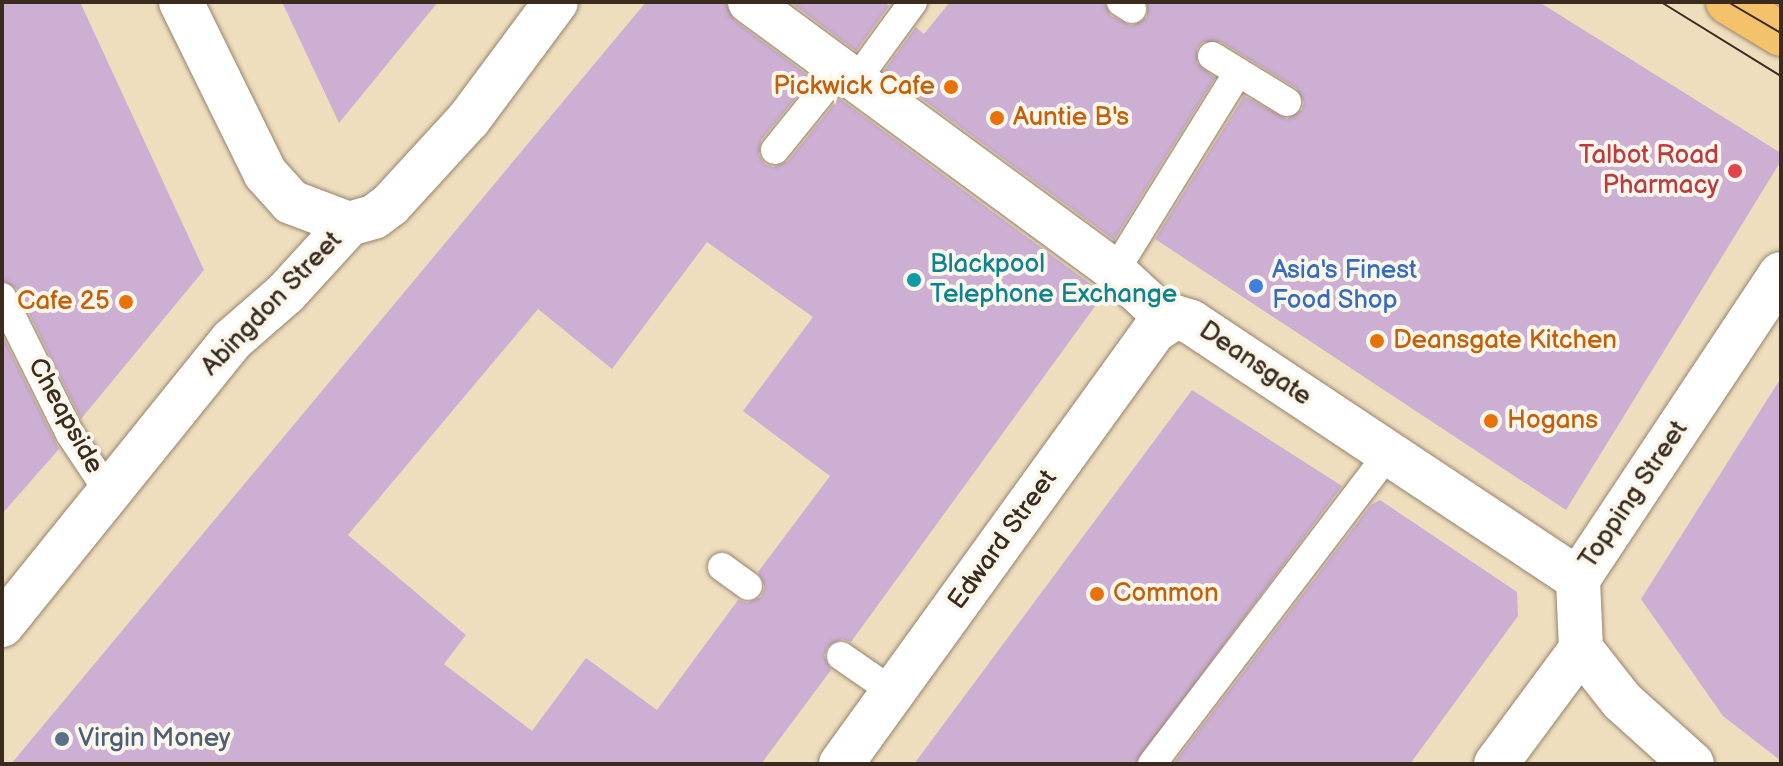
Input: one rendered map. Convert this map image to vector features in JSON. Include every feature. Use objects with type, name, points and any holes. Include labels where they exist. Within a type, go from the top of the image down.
[{"type":"main road","points":[[1728,2],[1781,34]]},
{"type":"street","points":[[181,2],[265,173],[291,202],[349,224]]},
{"type":"street","name":"Abingdon Street","points":[[2,625],[232,340],[286,293],[349,224],[374,217],[391,204],[469,119],[556,2]]},
{"type":"street","name":"Deansgate","points":[[749,2],[846,77],[1115,271],[1167,319],[1182,316],[1578,579]]},
{"type":"street","name":"Topping Street","points":[[1581,649],[1578,579],[1781,274]]},
{"type":"street","name":"Edward Street","points":[[841,764],[1167,319]]},
{"type":"street","points":[[1496,764],[1581,649],[1622,701],[1692,764]]},
{"type":"lane","points":[[775,150],[913,2]]},
{"type":"lane","points":[[1212,56],[1287,102]]},
{"type":"lane","points":[[1115,271],[1238,73]]},
{"type":"lane","name":"Cheapside","points":[[2,297],[70,434],[108,491]]},
{"type":"lane","points":[[1152,764],[1389,453]]},
{"type":"lane","points":[[722,567],[748,586]]},
{"type":"lane","points":[[841,656],[893,692]]},
{"type":"building","points":[[2,2],[80,2],[204,270],[81,419],[17,289],[2,280]]},
{"type":"building","points":[[282,2],[438,2],[339,123]]},
{"type":"building","points":[[646,2],[725,2],[735,21],[812,78],[761,140],[759,155],[765,164],[773,167],[788,161],[839,98],[1104,294],[851,642],[842,639],[828,646],[824,655],[831,670],[761,764],[11,764]],"holes":[[[707,242],[813,317],[743,411],[830,476],[758,572],[765,587],[761,597],[747,603],[738,600],[657,710],[586,658],[532,731],[444,664],[466,635],[348,535],[538,309],[612,369]]]},
{"type":"building","points":[[790,2],[884,2],[889,6],[856,51]]},
{"type":"building","points":[[950,2],[1104,2],[1111,16],[1132,26],[1147,17],[1147,2],[1539,2],[1781,153],[1781,161],[1566,510],[1155,239],[1244,96],[1287,119],[1302,110],[1304,102],[1296,88],[1221,42],[1203,42],[1197,48],[1197,63],[1215,78],[1114,240],[884,71],[916,27],[924,34]]},
{"type":"building","points":[[2,335],[59,449],[2,514]]},
{"type":"building","points":[[1781,378],[1781,761],[1723,716],[1641,599]]},
{"type":"building","points":[[1192,390],[1342,486],[1135,764],[914,764]]},
{"type":"building","points":[[1380,500],[1517,592],[1518,616],[1410,764],[1173,764],[1371,505]]},
{"type":"tram line","points":[[1661,2],[1781,76]]},
{"type":"tram line","points":[[1728,2],[1781,33]]},
{"type":"place","name":"Pickwick Cafe","points":[[951,87]]},
{"type":"place","name":"Auntie B's","points":[[997,118]]},
{"type":"place","name":"Talbot Road Pharmacy","points":[[1735,171]]},
{"type":"place","name":"Blackpool Telephone Exchange","points":[[914,280]]},
{"type":"place","name":"Asia's Finest Food Shop","points":[[1256,286]]},
{"type":"place","name":"Cafe 25","points":[[126,302]]},
{"type":"place","name":"Deansgate Kitchen","points":[[1377,341]]},
{"type":"place","name":"Hogans","points":[[1491,421]]},
{"type":"place","name":"Common","points":[[1097,594]]},
{"type":"place","name":"Virgin Money","points":[[62,739]]}]
